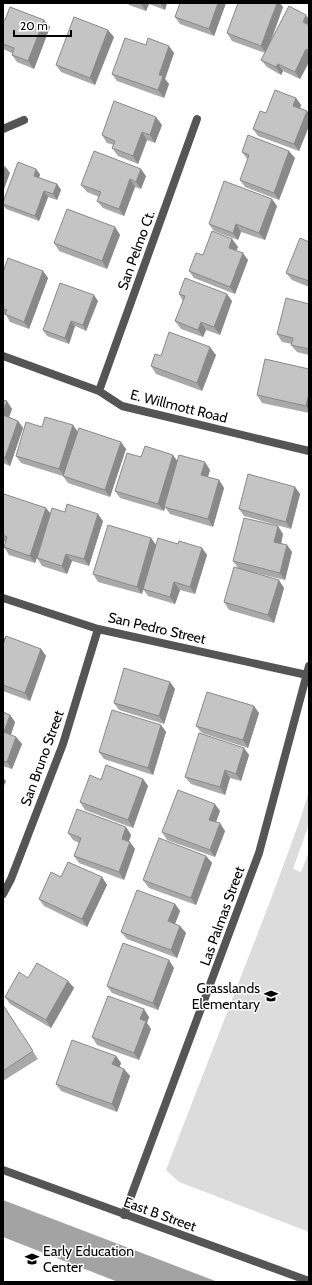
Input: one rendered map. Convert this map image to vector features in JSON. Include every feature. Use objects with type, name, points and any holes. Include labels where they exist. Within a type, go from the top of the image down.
[{"type":"street","name":"San Pelmo Ct.","points":[[99,391],[197,119]]},
{"type":"street","points":[[3,128],[24,120]]},
{"type":"street","name":"E. Willmott Road","points":[[3,356],[99,391],[122,406],[309,451]]},
{"type":"street","name":"San Pedro Street","points":[[3,598],[98,629],[307,675]]},
{"type":"street","name":"San Bruno Street","points":[[3,894],[11,879],[63,744],[98,629]]},
{"type":"street","name":"Las Palmas Street","points":[[124,1215],[259,853],[309,666]]},
{"type":"street","name":"East B Street","points":[[3,1170],[309,1282]]},
{"type":"shaded area","name":"Grasslands Elementary","points":[[309,791],[309,824],[293,869],[301,872],[309,851],[309,1232],[179,1182],[166,1170],[271,899]]},
{"type":"shaded area","points":[[3,1200],[218,1282],[118,1282],[3,1237]]},
{"type":"building","points":[[180,3],[218,3],[209,29],[175,17]]},
{"type":"building","points":[[238,3],[277,3],[261,46],[227,33]]},
{"type":"building","points":[[289,6],[306,15],[303,22],[309,25],[309,51],[306,49],[295,72],[278,64],[276,67],[261,60]]},
{"type":"building","points":[[10,7],[44,20],[28,61],[12,55],[14,48],[3,44],[3,19],[5,20]]},
{"type":"building","points":[[74,17],[108,30],[90,78],[56,65]]},
{"type":"building","points":[[125,38],[146,45],[148,38],[169,46],[159,75],[163,76],[158,90],[112,74]]},
{"type":"building","points":[[275,90],[296,98],[293,106],[307,111],[294,144],[253,129],[260,111],[266,113]]},
{"type":"building","points":[[114,101],[156,117],[150,135],[142,132],[133,156],[112,148],[115,141],[102,135]]},
{"type":"building","points":[[248,135],[289,151],[274,193],[240,180],[249,155],[242,152]]},
{"type":"building","points":[[94,151],[141,169],[136,182],[130,179],[119,209],[97,201],[101,192],[81,185]]},
{"type":"building","points":[[18,162],[36,169],[34,176],[57,184],[53,194],[44,191],[35,216],[3,204]]},
{"type":"building","points":[[224,181],[272,199],[259,233],[236,224],[233,233],[209,224]]},
{"type":"building","points":[[67,209],[115,227],[102,261],[54,243]]},
{"type":"building","points":[[212,231],[232,239],[229,248],[243,253],[230,287],[189,271],[196,253],[203,255]]},
{"type":"building","points":[[300,238],[309,242],[309,281],[286,273]]},
{"type":"building","points":[[8,258],[43,271],[24,322],[5,314],[7,310],[3,309],[3,272]]},
{"type":"building","points":[[185,278],[227,294],[214,327],[201,322],[198,330],[175,321],[185,296],[179,294]]},
{"type":"building","points":[[60,283],[94,295],[83,325],[71,321],[65,338],[43,330]]},
{"type":"building","points":[[286,298],[309,304],[309,349],[291,345],[293,338],[277,334]]},
{"type":"building","points":[[169,332],[210,347],[197,383],[151,366],[155,354],[161,356]]},
{"type":"building","points":[[265,359],[309,369],[309,394],[306,406],[257,395]]},
{"type":"building","points":[[3,400],[7,401],[3,412]]},
{"type":"building","points":[[3,415],[18,421],[5,458],[3,457]]},
{"type":"building","points":[[45,417],[73,425],[59,469],[16,456],[26,422],[42,427]]},
{"type":"building","points":[[79,428],[121,442],[105,490],[63,476]]},
{"type":"building","points":[[145,446],[173,455],[158,504],[115,491],[127,453],[141,457]]},
{"type":"building","points":[[179,455],[205,462],[201,475],[219,480],[208,519],[164,507]]},
{"type":"building","points":[[248,474],[295,487],[286,522],[239,509]]},
{"type":"building","points":[[4,494],[46,508],[30,556],[4,547],[7,537],[3,535]]},
{"type":"building","points":[[67,504],[98,514],[84,559],[66,554],[62,566],[37,558],[52,508],[65,512]]},
{"type":"building","points":[[244,518],[278,526],[274,542],[287,545],[280,573],[233,561]]},
{"type":"building","points":[[108,525],[151,538],[137,587],[93,574]]},
{"type":"building","points":[[158,538],[178,544],[179,541],[202,548],[190,587],[174,582],[170,597],[143,589]]},
{"type":"building","points":[[234,567],[279,580],[268,615],[224,602]]},
{"type":"building","points":[[6,636],[41,649],[25,693],[3,685],[3,645]]},
{"type":"building","points":[[124,668],[170,682],[159,716],[114,703]]},
{"type":"building","points":[[207,692],[254,706],[243,740],[196,726]]},
{"type":"building","points":[[112,710],[161,725],[148,768],[99,752]]},
{"type":"building","points":[[3,712],[10,715],[4,732],[16,737],[7,762],[3,761]]},
{"type":"building","points":[[199,733],[244,748],[236,774],[225,770],[220,787],[185,777]]},
{"type":"building","points":[[106,765],[143,779],[128,820],[80,802],[90,775],[101,780]]},
{"type":"building","points":[[178,790],[215,804],[209,820],[220,823],[210,850],[162,832]]},
{"type":"building","points":[[77,809],[126,827],[122,839],[130,842],[119,872],[74,856],[81,838],[68,833]]},
{"type":"building","points":[[159,838],[206,856],[191,898],[143,880]]},
{"type":"building","points":[[68,862],[102,877],[82,919],[39,899],[51,872],[61,877]]},
{"type":"building","points":[[137,890],[175,904],[168,921],[180,926],[171,950],[121,932]]},
{"type":"building","points":[[123,943],[169,960],[153,1003],[107,986]]},
{"type":"building","points":[[37,963],[68,981],[46,1020],[5,997],[19,972],[28,978]]},
{"type":"building","points":[[108,996],[144,1009],[140,1019],[146,1021],[134,1053],[92,1037]]},
{"type":"building","points":[[3,1005],[33,1051],[3,1071]]},
{"type":"building","points":[[72,1040],[116,1056],[112,1064],[124,1069],[112,1104],[56,1084]]},
{"type":"place","name":"Grasslands Elementary","points":[[271,996]]},
{"type":"place","name":"Early Education Center","points":[[32,1259]]}]
